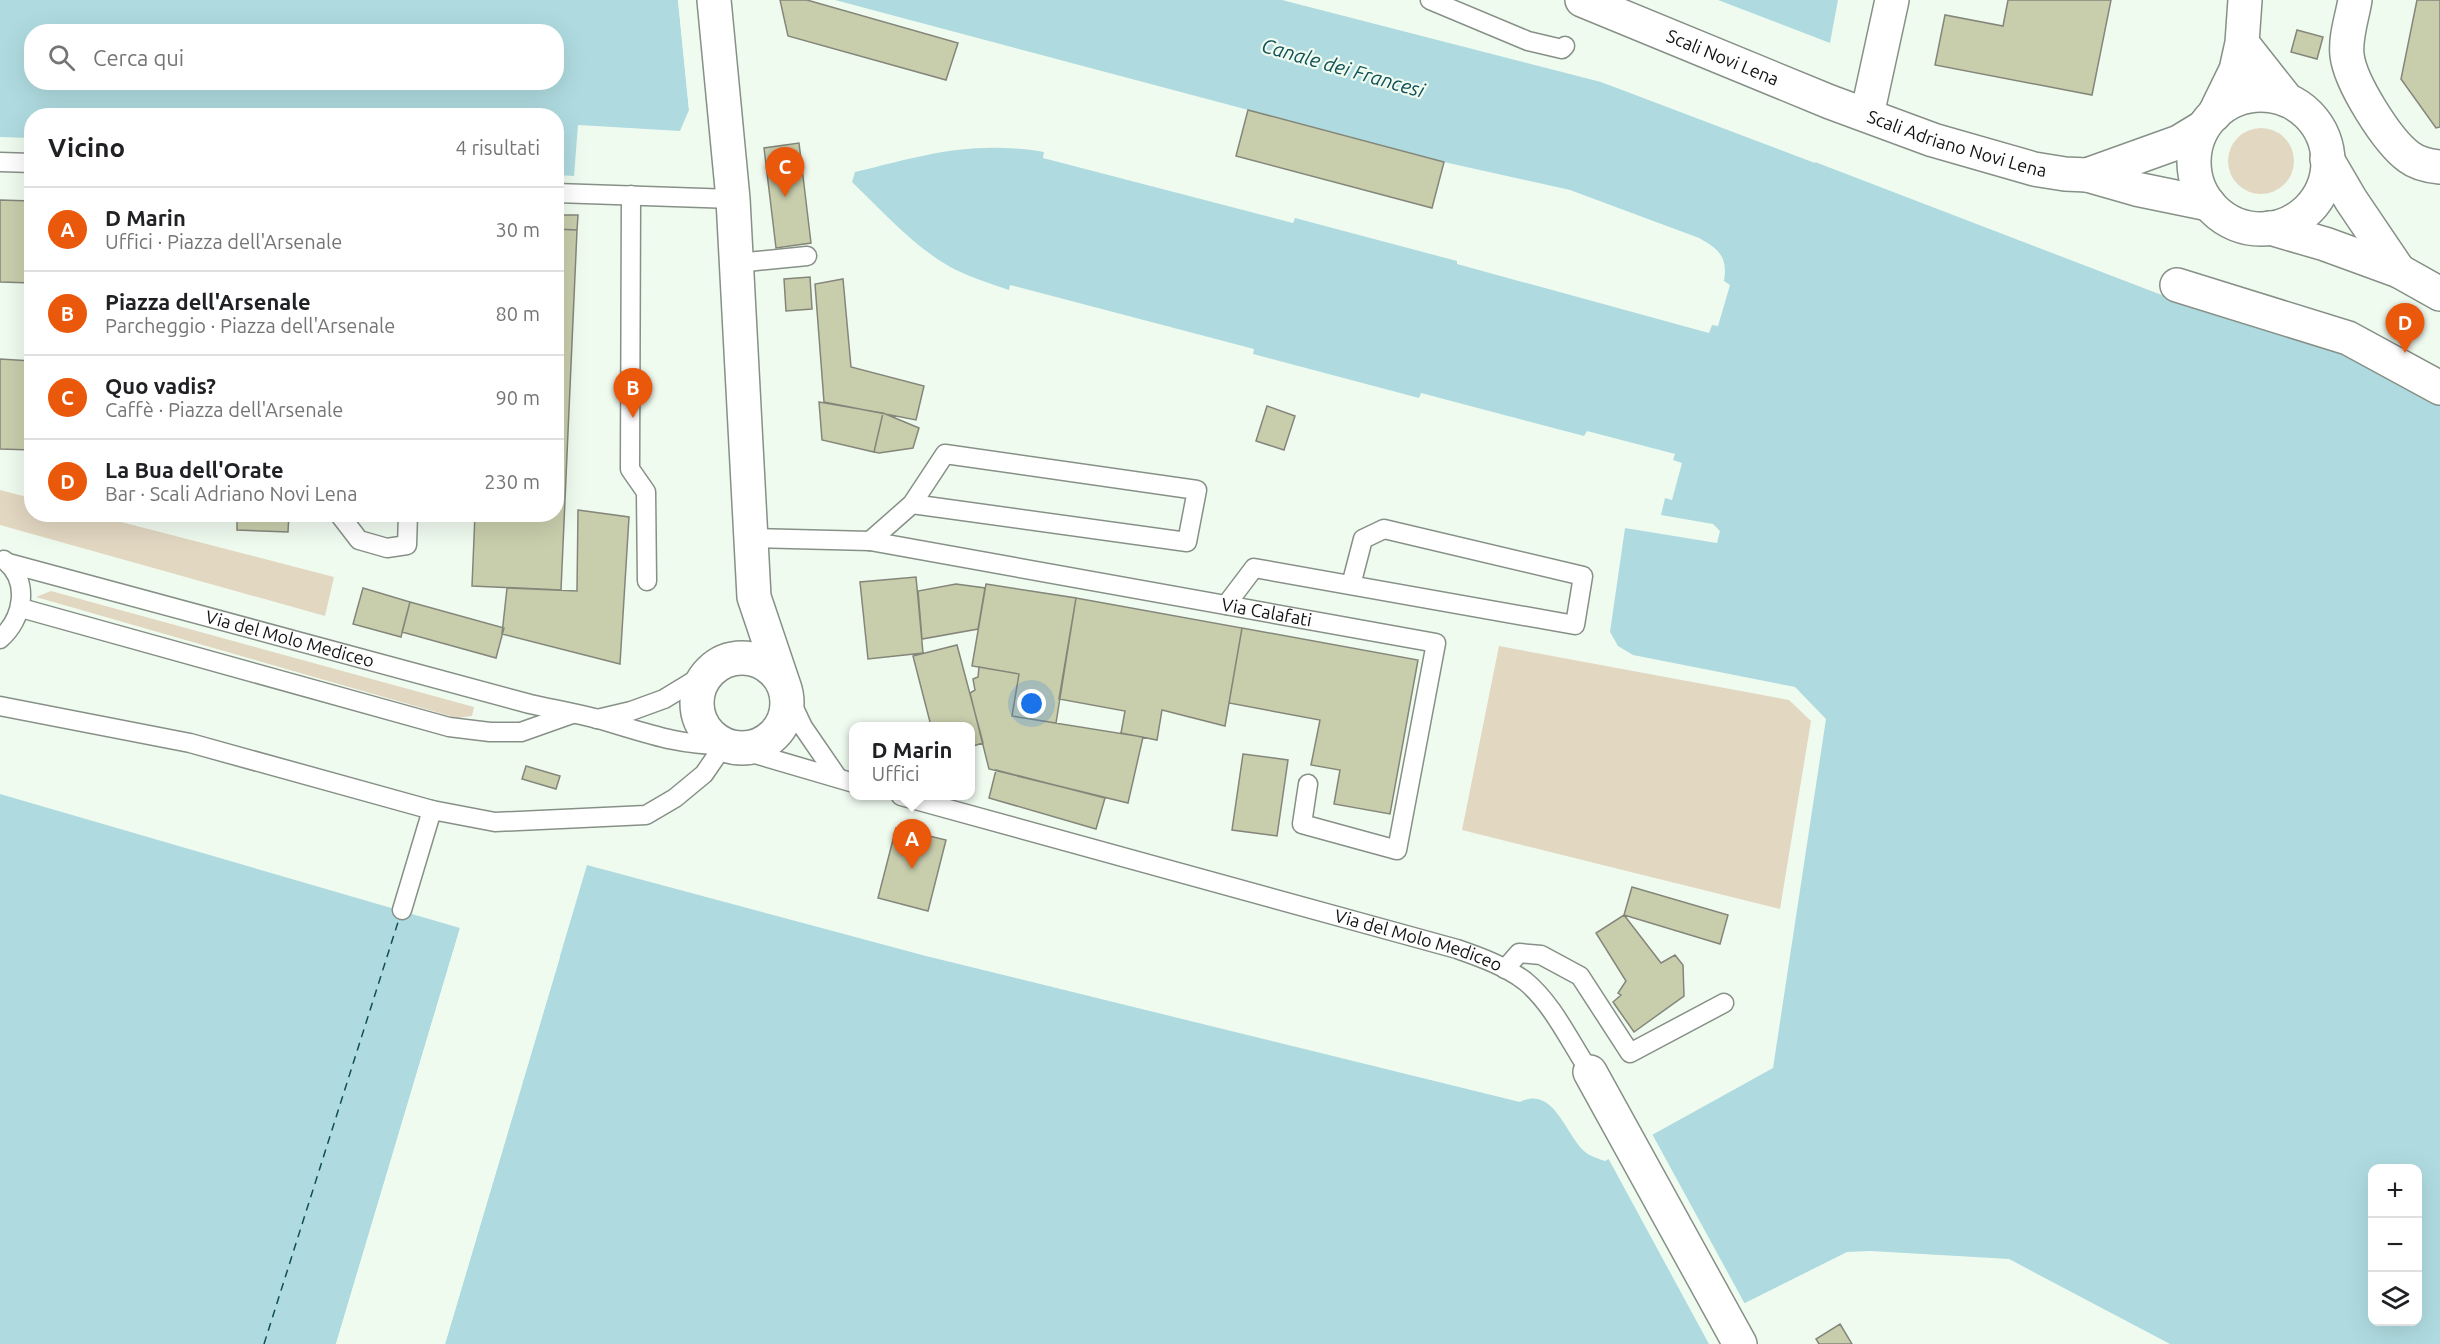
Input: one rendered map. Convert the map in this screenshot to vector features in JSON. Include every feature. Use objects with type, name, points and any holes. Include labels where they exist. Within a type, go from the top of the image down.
[{"type":"street","points":[[714,0],[733,199],[754,597],[785,688],[787,703],[785,718],[778,731],[767,741],[753,747],[731,747],[712,738],[702,726],[697,712],[696,697],[701,683],[719,665],[754,597]]},
{"type":"street","name":"Scali Novi Lena","points":[[1582,0],[1830,102]]},
{"type":"street","points":[[1867,115],[1892,0]]},
{"type":"street","points":[[2246,0],[2242,43],[2236,69],[2194,149],[2195,175],[2204,197],[2236,225],[2248,228],[2270,228],[2325,244],[2399,270],[2440,294]]},
{"type":"street","points":[[2355,0],[2347,41],[2349,66],[2377,121],[2404,153],[2428,164]]},
{"type":"street","points":[[2242,43],[2287,100]]},
{"type":"street","points":[[2208,121],[2231,102],[2252,95],[2287,100],[2303,110],[2316,123],[2324,140],[2327,159],[2326,176],[2314,204],[2292,221],[2270,228]]},
{"type":"street","name":"Scali Adriano Novi Lena","points":[[1830,102],[1933,140],[2006,162],[2065,174],[2087,175],[2136,189],[2210,204]]},
{"type":"street","name":"Scali Adriano Novi Lena","points":[[2087,175],[2179,142],[2208,121]]},
{"type":"street","points":[[2327,159],[2351,200],[2399,270]]},
{"type":"street","points":[[2177,285],[2348,338],[2440,388]]},
{"type":"street","points":[[719,665],[742,657],[756,660],[768,666],[785,688]]},
{"type":"street","name":"Via del Molo Mediceo","points":[[1590,1072],[1740,1344]]},
{"type":"lane","points":[[1430,0],[1528,41],[1563,49],[1565,46]]},
{"type":"lane","points":[[0,162],[24,164]]},
{"type":"lane","points":[[564,193],[733,199]]},
{"type":"lane","points":[[631,195],[630,469],[646,492],[647,581]]},
{"type":"lane","points":[[737,262],[807,256]]},
{"type":"lane","points":[[870,542],[912,504],[945,454],[1197,490],[1187,542],[912,504]]},
{"type":"lane","points":[[345,522],[358,540],[387,548],[407,545],[408,522]]},
{"type":"lane","points":[[1226,605],[1254,568],[1575,625],[1583,576],[1384,529],[1363,539],[1351,585]]},
{"type":"lane","name":"Via Calafati","points":[[751,538],[870,542],[1436,643],[1397,850],[1302,824],[1308,784]]},
{"type":"lane","name":"Via del Molo Mediceo","points":[[4,560],[19,584],[21,608]]},
{"type":"lane","name":"Via del Molo Mediceo","points":[[4,560],[530,704],[573,713],[672,741],[731,747],[846,780]]},
{"type":"lane","points":[[0,639],[16,621],[21,608],[448,727],[490,732],[521,732],[573,713]]},
{"type":"lane","name":"Via del Molo Mediceo","points":[[596,719],[631,711],[664,699],[719,665]]},
{"type":"lane","name":"Via del Molo Mediceo","points":[[785,688],[803,727],[846,780]]},
{"type":"lane","points":[[0,706],[190,742],[432,810],[495,822],[646,815],[675,798],[731,747]]},
{"type":"lane","name":"Via del Molo Mediceo","points":[[919,800],[1457,949],[1505,969],[1525,981],[1544,1001],[1590,1072]]},
{"type":"lane","points":[[402,910],[432,810]]},
{"type":"lane","points":[[1505,969],[1519,952],[1541,955],[1580,976],[1630,1053],[1724,1003]]},
{"type":"shaded area","points":[[2261,128],[2274,131],[2284,138],[2291,148],[2294,161],[2291,174],[2284,184],[2274,191],[2261,194],[2248,191],[2238,184],[2231,174],[2228,161],[2231,148],[2238,138],[2248,131]]},
{"type":"shaded area","points":[[0,490],[24,496],[24,522],[121,522],[334,577],[325,616],[0,525]]},
{"type":"shaded area","points":[[51,591],[474,707],[472,716],[457,718],[36,597]]},
{"type":"shaded area","points":[[1499,646],[1789,700],[1811,721],[1780,909],[1462,830]]},
{"type":"water","points":[[0,0],[678,0],[689,110],[680,131],[578,125],[574,176],[564,175],[564,108],[24,108],[24,138],[0,137]]},
{"type":"water","name":"Canale dei Francesi","points":[[835,0],[1282,0],[1601,82],[1651,99],[2180,302],[2292,330],[2440,398],[2440,1344],[2170,1344],[2009,1259],[1870,1251],[1847,1252],[1701,1325],[1711,1344],[445,1344],[587,865],[926,956],[1520,1102],[1531,1098],[1541,1100],[1557,1113],[1584,1151],[1605,1161],[1773,1068],[1826,719],[1795,687],[1633,655],[1618,646],[1610,632],[1625,528],[1717,543],[1720,531],[1713,524],[1661,515],[1665,498],[1672,500],[1682,463],[1673,460],[1675,454],[1587,431],[1584,436],[1421,393],[1419,398],[1253,354],[1254,349],[1010,285],[1009,290],[969,276],[942,262],[901,230],[852,182],[855,172],[948,151],[993,148],[1044,152],[1043,158],[1293,223],[1295,218],[1457,261],[1457,264],[1709,333],[1712,325],[1718,326],[1730,285],[1724,281],[1725,266],[1717,250],[1699,238],[1570,190],[1444,162]]},
{"type":"water","points":[[1718,0],[1838,0],[1830,43]]},
{"type":"water","points":[[0,794],[460,928],[336,1344],[0,1344]]},
{"type":"pier","points":[[678,0],[682,0],[692,106],[689,110]]},
{"type":"pier","points":[[1602,79],[1816,160],[1815,163],[1601,82]]},
{"type":"pier","points":[[460,928],[463,929],[339,1344],[336,1344]]},
{"type":"pier","points":[[557,956],[560,957],[445,1344],[442,1344]]},
{"type":"pier","points":[[1651,1132],[1746,1306],[1705,1326],[1714,1344],[1709,1344],[1607,1156]]},
{"type":"building","points":[[780,0],[807,0],[958,43],[946,80],[788,36]]},
{"type":"building","points":[[2008,0],[2111,0],[2092,95],[1935,65],[1945,15],[2003,26]]},
{"type":"building","points":[[2417,0],[2440,0],[2440,127],[2436,128],[2401,79]]},
{"type":"building","points":[[2297,30],[2323,37],[2317,59],[2291,52]]},
{"type":"building","points":[[1248,110],[1444,162],[1432,208],[1236,156]]},
{"type":"building","points":[[799,143],[811,243],[776,248],[764,148]]},
{"type":"building","points":[[0,200],[24,201],[24,283],[0,282]]},
{"type":"building","points":[[564,215],[578,215],[577,230],[564,229]]},
{"type":"building","points":[[564,229],[577,230],[561,590],[472,586],[475,522],[564,522]]},
{"type":"building","points":[[810,277],[812,309],[786,311],[784,279]]},
{"type":"building","points":[[843,279],[851,367],[924,386],[916,420],[824,402],[815,284]]},
{"type":"building","points":[[0,359],[24,360],[24,450],[0,449]]},
{"type":"building","points":[[819,402],[883,413],[874,452],[822,440]]},
{"type":"building","points":[[1267,406],[1295,416],[1284,450],[1256,441]]},
{"type":"building","points":[[883,413],[919,428],[913,448],[874,452]]},
{"type":"building","points":[[578,510],[629,517],[620,664],[502,634],[507,588],[577,591]]},
{"type":"building","points":[[237,522],[289,522],[288,532],[237,530]]},
{"type":"building","points":[[916,577],[923,653],[868,659],[860,582]]},
{"type":"building","points":[[956,584],[985,588],[978,629],[922,639],[918,591]]},
{"type":"building","points":[[986,584],[1076,598],[1056,723],[1012,716],[1019,674],[972,666]]},
{"type":"building","points":[[363,588],[410,602],[401,637],[353,624]]},
{"type":"building","points":[[1076,598],[1242,628],[1225,726],[1162,710],[1157,740],[1121,733],[1125,711],[1059,699]]},
{"type":"building","points":[[410,602],[504,628],[496,658],[402,632]]},
{"type":"building","points":[[1242,628],[1418,660],[1390,814],[1334,804],[1340,770],[1311,765],[1320,720],[1229,703]]},
{"type":"building","points":[[957,645],[983,743],[975,745],[975,722],[930,722],[913,656]]},
{"type":"building","points":[[979,667],[1019,674],[1012,716],[1143,737],[1128,803],[989,769],[970,693],[975,690],[973,679],[978,677]]},
{"type":"building","points":[[1243,754],[1288,760],[1277,836],[1232,830]]},
{"type":"building","points":[[526,766],[560,776],[556,789],[522,779]]},
{"type":"building","points":[[996,770],[1105,798],[1096,829],[989,798]]},
{"type":"building","points":[[896,828],[946,840],[928,911],[878,898]]},
{"type":"building","points":[[1632,887],[1728,915],[1720,944],[1624,915]]},
{"type":"building","points":[[1624,915],[1661,963],[1675,955],[1683,965],[1684,996],[1634,1032],[1613,1002],[1621,995],[1618,993],[1626,981],[1596,933]]},
{"type":"building","points":[[1840,1324],[1852,1344],[1819,1344],[1816,1339]]},
{"type":"ferry route","points":[[264,1344],[399,919]]},
{"type":"place","name":"Quo vadis?","points":[[785,197]]},
{"type":"place","name":"La Bua dell'Orate","points":[[2405,353]]},
{"type":"place","name":"Piazza dell'Arsenale","points":[[633,418]]},
{"type":"place","name":"D Marin","points":[[912,869]]}]
